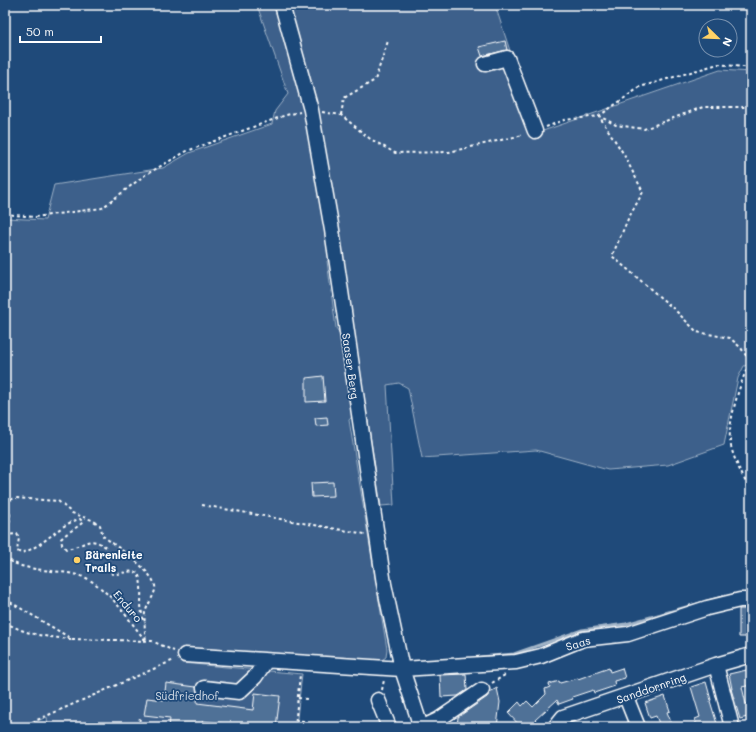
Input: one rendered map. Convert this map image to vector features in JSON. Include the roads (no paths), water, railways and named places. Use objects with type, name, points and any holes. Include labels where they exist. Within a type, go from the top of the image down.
[{"type":"street","name":"Saaser Berg","points":[[282,5],[311,110],[332,230],[384,584],[402,669],[422,727]]},
{"type":"street","points":[[485,64],[507,58],[535,131]]},
{"type":"street","name":"Saas","points":[[185,656],[402,669],[516,662],[541,656],[583,639],[628,634],[707,608],[740,600],[751,600]]},
{"type":"street","name":"Sanddornring","points":[[555,727],[564,717],[716,665],[751,656]]},
{"type":"street","points":[[204,688],[239,692],[255,677],[266,661]]},
{"type":"street","points":[[716,665],[732,727]]},
{"type":"street","points":[[422,727],[438,720],[482,690]]},
{"type":"street","points":[[626,697],[638,727]]},
{"type":"street","points":[[378,700],[389,727]]},
{"type":"waterway","points":[[480,657],[514,654],[582,630],[626,624],[722,597]]},
{"type":"place","name":"Bärenleite Trails","points":[[77,560]]},
{"type":"park label","name":"Südfriedhof","points":[[187,695]]}]
